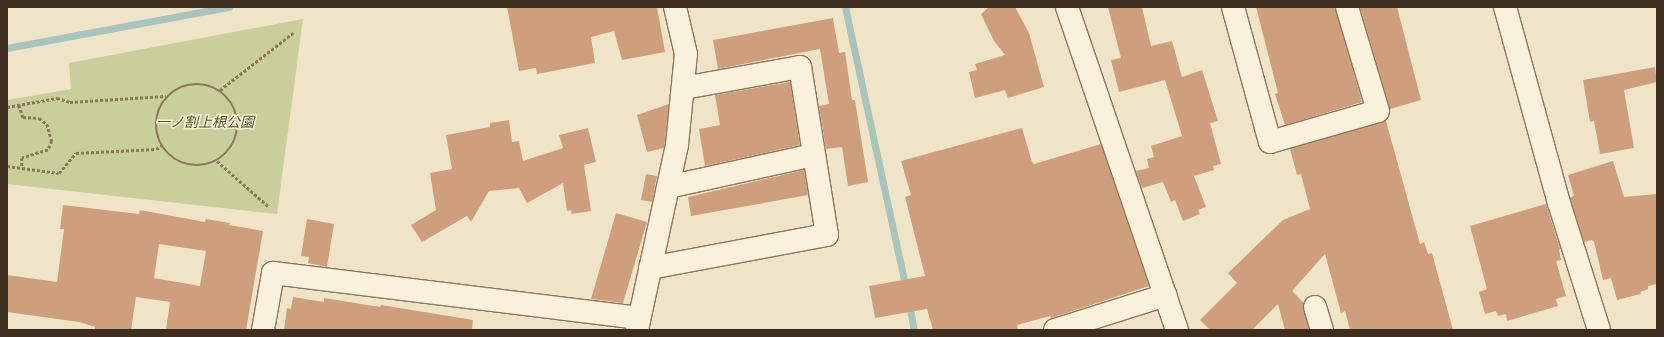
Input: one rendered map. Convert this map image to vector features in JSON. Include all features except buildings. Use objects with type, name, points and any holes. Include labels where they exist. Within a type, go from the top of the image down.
[{"type":"street","points":[[263,330],[273,273],[638,324],[677,145],[686,54],[675,7]]},
{"type":"street","points":[[1067,7],[1177,330]]},
{"type":"street","points":[[1233,7],[1270,142],[1378,111],[1347,7]]},
{"type":"street","points":[[1505,7],[1559,203],[1599,330]]},
{"type":"street","points":[[650,268],[827,235],[800,67],[683,88]]},
{"type":"street","points":[[668,187],[814,155]]},
{"type":"street","points":[[1056,330],[1166,295]]},
{"type":"street","points":[[1315,307],[1322,330]]},
{"type":"path","points":[[220,90],[293,33]]},
{"type":"path","points":[[192,83],[207,85],[220,90],[230,99],[238,124],[237,137],[231,148],[217,160],[198,166],[185,165],[173,159],[161,146],[157,136],[155,122],[159,108],[167,96],[179,88],[192,83]]},
{"type":"path","points":[[7,107],[57,98],[70,102],[167,96]]},
{"type":"path","points":[[19,105],[23,117],[39,118],[47,124],[52,141],[48,150],[22,158],[22,168]]},
{"type":"path","points":[[7,166],[59,173],[76,153],[156,149],[161,146]]},
{"type":"path","points":[[217,160],[268,206]]},
{"type":"green space","name":"一ノ割上根公園","points":[[303,19],[277,214],[7,184],[7,100],[71,89],[69,63]]},
{"type":"waterway","points":[[7,48],[229,7]]},
{"type":"waterway","points":[[845,7],[906,289]]},
{"type":"waterway","points":[[909,303],[914,330]]}]
